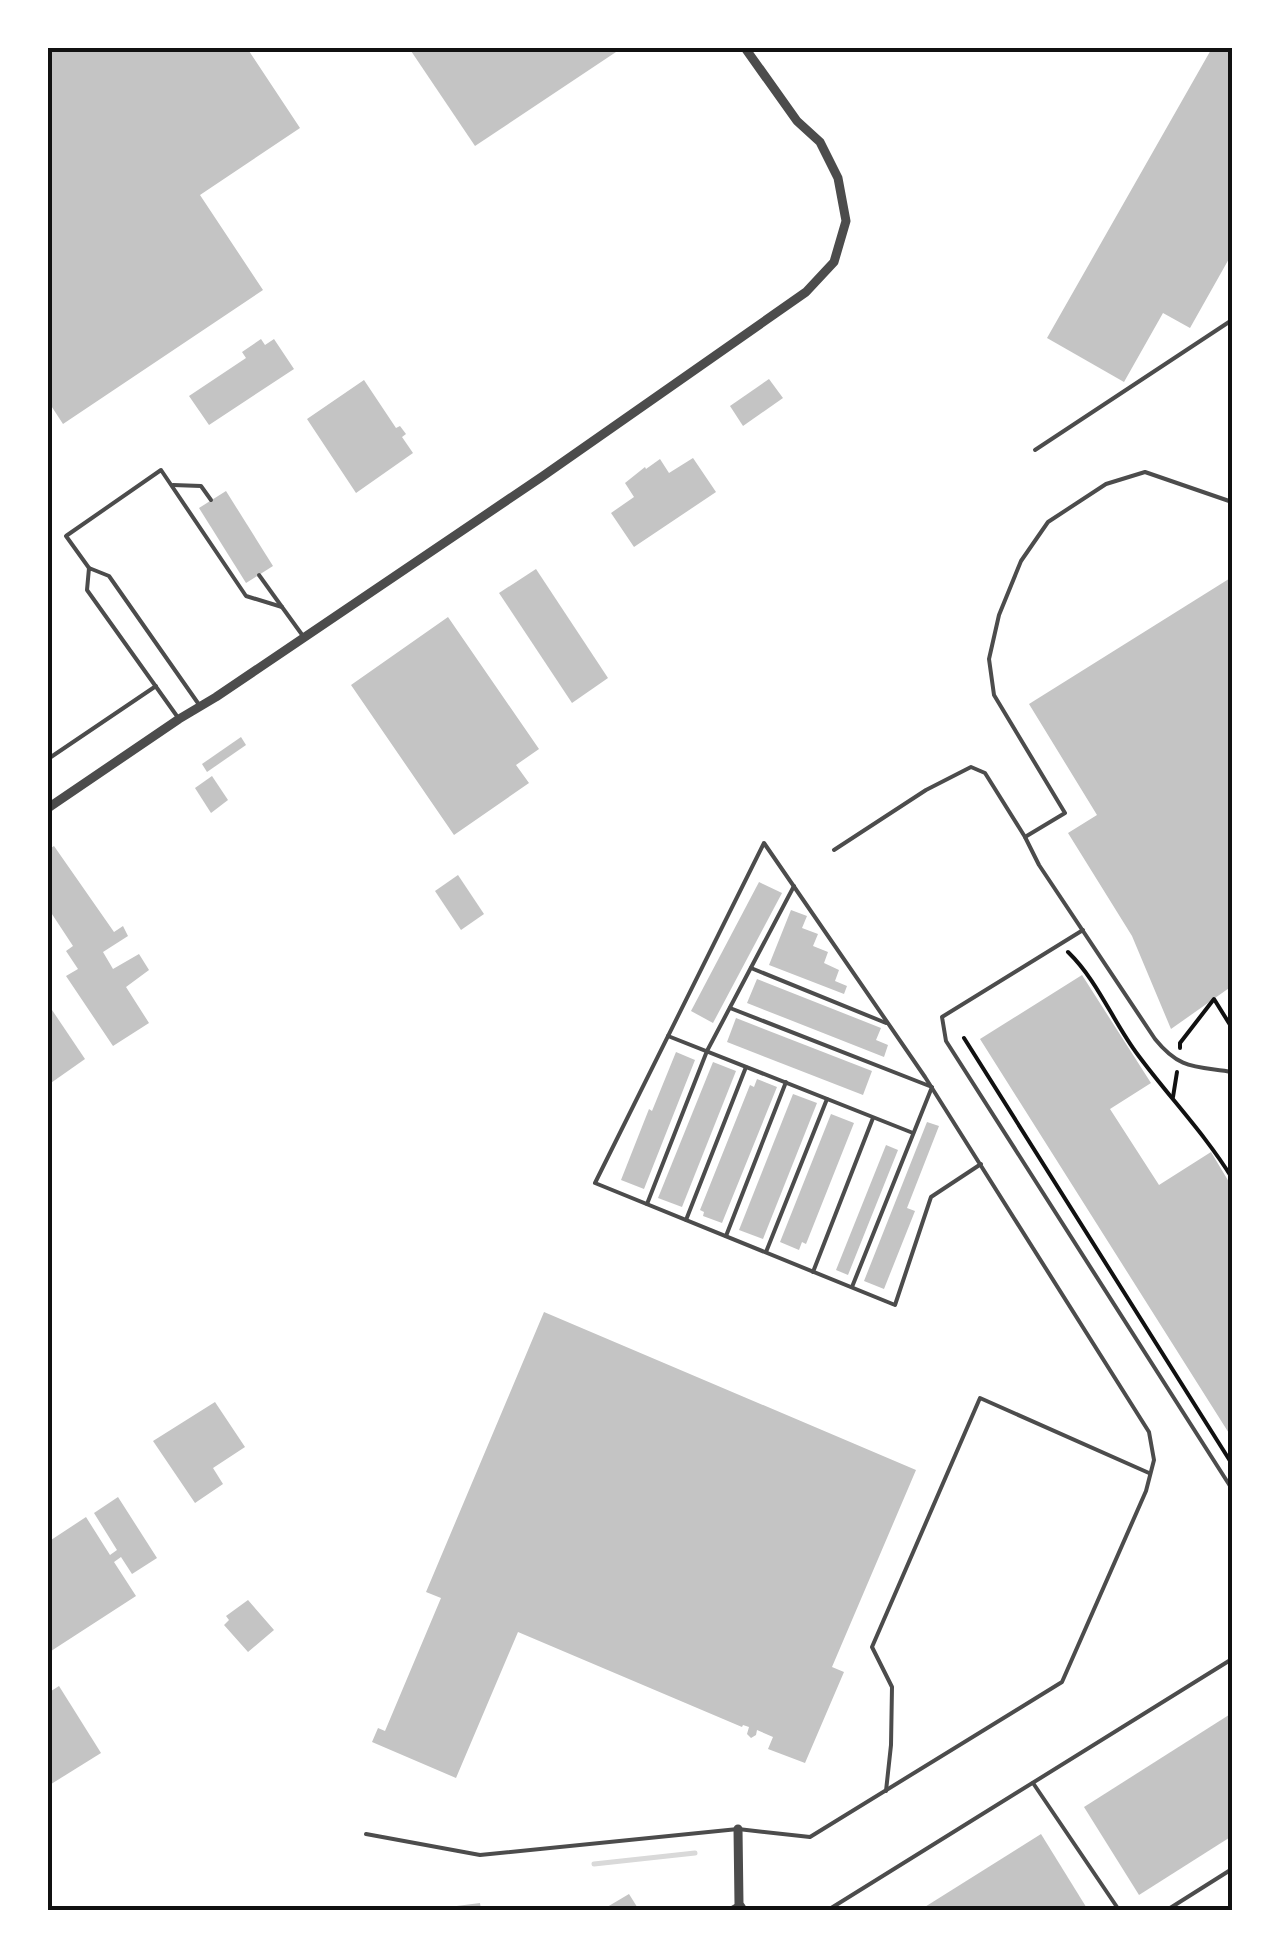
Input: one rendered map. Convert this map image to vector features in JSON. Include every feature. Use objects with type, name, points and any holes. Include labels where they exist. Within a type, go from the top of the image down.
[{"type":"street","points":[[48,808],[543,476],[806,292],[834,262],[846,221],[838,178],[820,142],[797,121],[745,48]]},
{"type":"street","points":[[738,1829],[741,1907]]},
{"type":"lane","points":[[1035,450],[1232,320]]},
{"type":"lane","points":[[200,706],[109,576],[89,568],[66,536],[161,470],[246,596],[282,607]]},
{"type":"lane","points":[[1025,837],[1065,812],[994,695],[989,659],[992,644],[999,614],[1021,562],[1048,522],[1106,484],[1144,472],[1232,502]]},
{"type":"lane","points":[[172,485],[202,486],[211,500]]},
{"type":"lane","points":[[89,568],[87,590],[179,718]]},
{"type":"lane","points":[[259,575],[304,638]]},
{"type":"lane","points":[[48,759],[156,686]]},
{"type":"lane","points":[[834,850],[944,779],[971,767],[985,773],[1040,865],[1155,1039],[1180,1063],[1232,1072],[1232,1081]]},
{"type":"lane","points":[[366,1834],[480,1856],[738,1829],[810,1837],[1062,1682],[1146,1492],[1154,1460],[1148,1432],[981,1164],[932,1087],[764,843],[595,1182],[895,1305],[931,1197],[981,1164]]},
{"type":"lane","points":[[647,1204],[707,1051],[794,886]]},
{"type":"lane","points":[[1083,930],[942,1017],[946,1041],[1232,1488]]},
{"type":"lane","points":[[751,968],[889,1024]]},
{"type":"lane","points":[[730,1008],[932,1087]]},
{"type":"lane","points":[[668,1036],[913,1132]]},
{"type":"lane","points":[[686,1220],[746,1066]]},
{"type":"lane","points":[[726,1236],[786,1082]]},
{"type":"lane","points":[[852,1288],[932,1087]]},
{"type":"lane","points":[[766,1252],[827,1098]]},
{"type":"lane","points":[[814,1272],[874,1117]]},
{"type":"lane","points":[[886,1791],[892,1687],[872,1647],[980,1398],[1150,1473]]},
{"type":"lane","points":[[828,1910],[1232,1659]]},
{"type":"lane","points":[[1034,1783],[1119,1910]]},
{"type":"lane","points":[[1167,1910],[1232,1869]]},
{"type":"lane","points":[[728,1910],[741,1907]]},
{"type":"path","points":[[1060,944],[1084,967],[1134,1051],[1213,1147],[1232,1178]]},
{"type":"path","points":[[1180,1044],[1214,998],[1232,1028]]},
{"type":"path","points":[[964,1038],[1232,1464]]},
{"type":"building","points":[[48,48],[247,48],[300,128],[200,195],[263,290],[63,424],[48,401]]},
{"type":"building","points":[[409,48],[622,48],[475,146]]},
{"type":"building","points":[[1212,48],[1232,48],[1232,259],[1190,328],[1163,313],[1124,382],[1047,338]]},
{"type":"building","points":[[261,339],[265,345],[274,339],[294,369],[209,425],[189,396],[246,358],[242,352]]},
{"type":"building","points":[[769,379],[783,398],[743,426],[730,406]]},
{"type":"building","points":[[364,380],[396,428],[400,426],[406,434],[402,437],[413,453],[356,493],[307,419]]},
{"type":"building","points":[[693,458],[716,492],[634,547],[611,513],[634,497],[625,483],[660,459],[669,473]]},
{"type":"building","points":[[226,491],[273,566],[246,583],[199,508]]},
{"type":"building","points":[[536,569],[608,678],[572,703],[499,593]]},
{"type":"building","points":[[1232,577],[1232,986],[1171,1029],[1132,936],[1068,833],[1097,815],[1029,704]]},
{"type":"building","points":[[448,617],[539,749],[516,765],[529,783],[454,835],[351,685]]},
{"type":"building","points":[[241,737],[246,745],[207,772],[202,764]]},
{"type":"building","points":[[212,776],[228,800],[211,813],[195,788]]},
{"type":"building","points":[[54,846],[114,932],[123,926],[128,936],[103,952],[113,969],[139,954],[149,970],[126,987],[149,1023],[113,1046],[66,976],[78,969],[66,951],[73,946],[48,908],[48,850]]},
{"type":"building","points":[[458,875],[484,914],[461,930],[435,891]]},
{"type":"building","points":[[759,882],[782,893],[713,1023],[691,1011]]},
{"type":"building","points":[[791,910],[807,916],[802,928],[818,934],[813,946],[828,952],[824,963],[839,970],[835,981],[847,986],[844,994],[769,965]]},
{"type":"building","points":[[1082,975],[1151,1083],[1110,1109],[1159,1185],[1211,1152],[1232,1187],[1232,1438],[980,1039]]},
{"type":"building","points":[[757,979],[881,1028],[876,1040],[888,1045],[884,1057],[747,1003]]},
{"type":"building","points":[[48,1004],[85,1059],[48,1085]]},
{"type":"building","points":[[736,1018],[872,1071],[863,1095],[727,1042]]},
{"type":"building","points":[[676,1052],[695,1060],[644,1189],[621,1180]]},
{"type":"building","points":[[713,1062],[736,1071],[682,1207],[658,1198]]},
{"type":"building","points":[[757,1079],[777,1087],[722,1223],[703,1216],[700,1210],[750,1085],[754,1087]]},
{"type":"building","points":[[793,1094],[817,1103],[763,1239],[739,1230]]},
{"type":"building","points":[[831,1114],[854,1123],[806,1244],[802,1242],[799,1250],[780,1242]]},
{"type":"building","points":[[927,1122],[939,1126],[907,1208],[915,1211],[884,1289],[864,1281]]},
{"type":"building","points":[[886,1145],[898,1150],[848,1275],[836,1270]]},
{"type":"building","points":[[544,1312],[916,1470],[832,1667],[844,1672],[805,1763],[768,1749],[773,1737],[757,1730],[751,1738],[747,1734],[749,1727],[518,1632],[456,1778],[372,1742],[378,1728],[385,1731],[441,1598],[426,1592]]},
{"type":"building","points":[[215,1402],[245,1447],[213,1468],[223,1484],[195,1503],[153,1441]]},
{"type":"building","points":[[118,1497],[157,1558],[132,1574],[121,1557],[114,1562],[136,1596],[48,1653],[48,1542],[86,1517],[110,1555],[117,1550],[94,1513]]},
{"type":"building","points":[[248,1600],[274,1630],[248,1652],[224,1625],[229,1620],[226,1616]]},
{"type":"building","points":[[59,1686],[101,1753],[48,1786],[48,1693]]},
{"type":"building","points":[[1232,1713],[1232,1836],[1139,1895],[1084,1807]]},
{"type":"building","points":[[1041,1834],[1088,1910],[920,1910]]},
{"type":"building","points":[[629,1894],[639,1910],[602,1910]]},
{"type":"building","points":[[480,1903],[481,1910],[441,1910],[441,1908]]},
{"type":"waterway","points":[[594,1864],[695,1853]]}]
